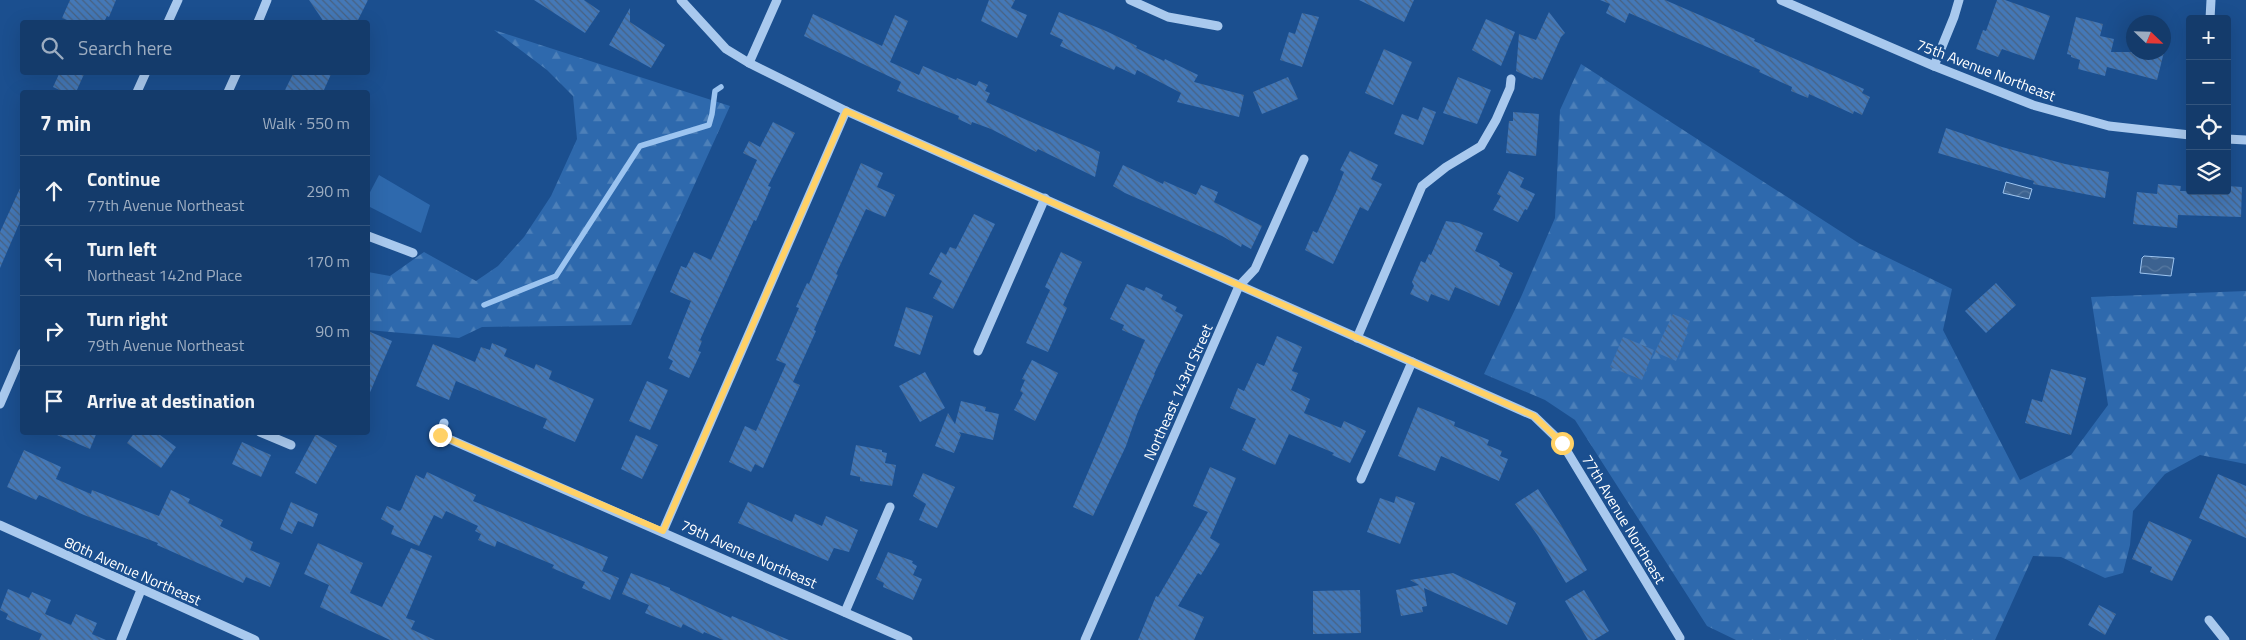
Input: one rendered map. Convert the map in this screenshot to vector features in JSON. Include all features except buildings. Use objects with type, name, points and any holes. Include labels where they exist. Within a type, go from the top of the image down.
[{"type":"street","points":[[169,20],[178,0]]},
{"type":"street","points":[[259,20],[267,0]]},
{"type":"street","name":"77th Avenue Northeast","points":[[681,0],[726,49],[846,111],[1534,416],[1562,443],[1681,639]]},
{"type":"street","points":[[749,62],[777,0]]},
{"type":"street","points":[[1130,0],[1168,16],[1218,26]]},
{"type":"street","name":"75th Avenue Northeast","points":[[1780,0],[1934,66],[2033,105],[2109,126],[2186,135]]},
{"type":"street","points":[[1934,66],[1959,0]]},
{"type":"street","points":[[2210,15],[2211,0]]},
{"type":"street","points":[[138,90],[145,75]]},
{"type":"street","points":[[229,90],[236,75]]},
{"type":"street","points":[[1357,338],[1422,186],[1446,167],[1481,146],[1496,120],[1510,88],[1511,79]]},
{"type":"street","points":[[663,531],[846,111]]},
{"type":"street","points":[[2231,139],[2246,140]]},
{"type":"street","name":"Northeast 143rd Street","points":[[1085,640],[1239,286],[1255,269],[1304,160]]},
{"type":"street","points":[[978,351],[1045,198]]},
{"type":"street","points":[[370,237],[413,253]]},
{"type":"street","points":[[0,404],[20,358]]},
{"type":"street","points":[[1361,479],[1412,362]]},
{"type":"street","name":"79th Avenue Northeast","points":[[444,423],[440,435],[663,531],[908,640]]},
{"type":"street","points":[[267,435],[291,445]]},
{"type":"street","points":[[846,612],[890,507]]},
{"type":"street","name":"80th Avenue Northeast","points":[[0,525],[255,640]]},
{"type":"street","points":[[121,640],[141,590]]},
{"type":"street","points":[[2209,620],[2225,640]]},
{"type":"green space","points":[[494,30],[730,106],[631,325],[482,327],[459,338],[370,330],[370,272],[390,276],[424,252],[476,281],[498,266],[524,237],[551,196],[577,139],[573,96],[547,70]]},
{"type":"green space","points":[[1581,64],[1860,244],[1952,289],[1943,330],[2020,480],[2071,455],[2108,405],[2091,297],[2246,291],[2246,464],[2200,455],[2165,474],[2133,511],[2130,545],[2123,573],[2105,578],[2061,557],[2033,556],[1995,640],[1736,640],[1707,626],[1575,420],[1545,400],[1484,374],[1521,297],[1555,218],[1560,110]]},
{"type":"green space","points":[[379,175],[430,205],[421,233],[370,207],[370,192]]},
{"type":"water","points":[[2006,182],[2032,189],[2029,199],[2003,193]]},
{"type":"water","points":[[2144,256],[2174,258],[2171,276],[2140,273]]},
{"type":"waterway","points":[[484,305],[556,276],[640,146],[709,125],[715,91],[721,87]]},
{"type":"route","points":[[440,435],[663,531],[846,111],[1534,416],[1562,443]]}]
